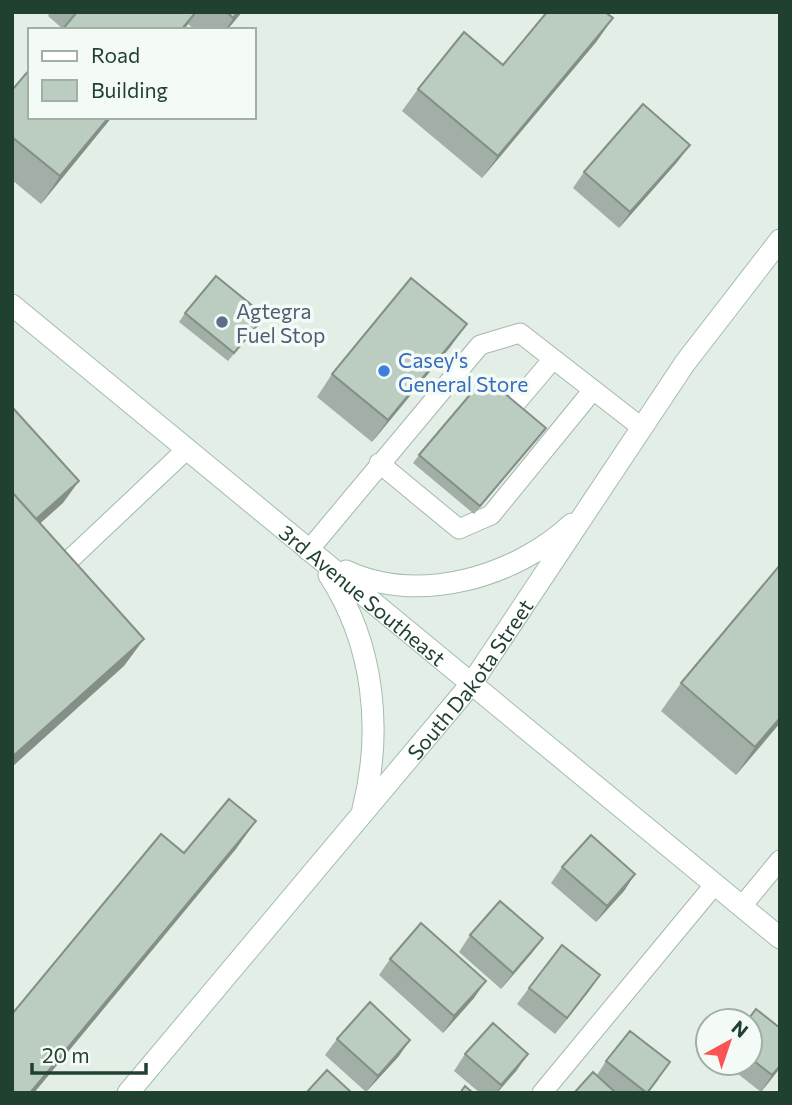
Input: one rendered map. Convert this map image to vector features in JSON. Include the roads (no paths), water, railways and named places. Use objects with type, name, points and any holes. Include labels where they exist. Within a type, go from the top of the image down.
[{"type":"street","name":"South Dakota Street","points":[[128,1093],[472,683],[685,363],[780,240]]},
{"type":"street","name":"3rd Avenue Southeast","points":[[12,305],[780,938]]},
{"type":"street","points":[[313,554],[365,580],[393,585],[435,586],[497,570],[556,538],[594,503]]},
{"type":"street","points":[[313,554],[345,599],[361,638],[370,680],[372,774],[361,815]]},
{"type":"lane","points":[[313,554],[379,463],[480,345],[520,333],[641,427]]},
{"type":"lane","points":[[509,411],[552,359]]},
{"type":"lane","points":[[379,463],[459,529],[491,515],[593,390]]},
{"type":"lane","points":[[63,566],[187,449]]},
{"type":"lane","points":[[431,505],[444,488]]},
{"type":"lane","points":[[742,906],[780,860]]},
{"type":"lane","points":[[542,1093],[715,884]]},
{"type":"place","name":"Agtegra Fuel Stop","points":[[222,322]]},
{"type":"place","name":"Casey's General Store","points":[[384,371]]}]
